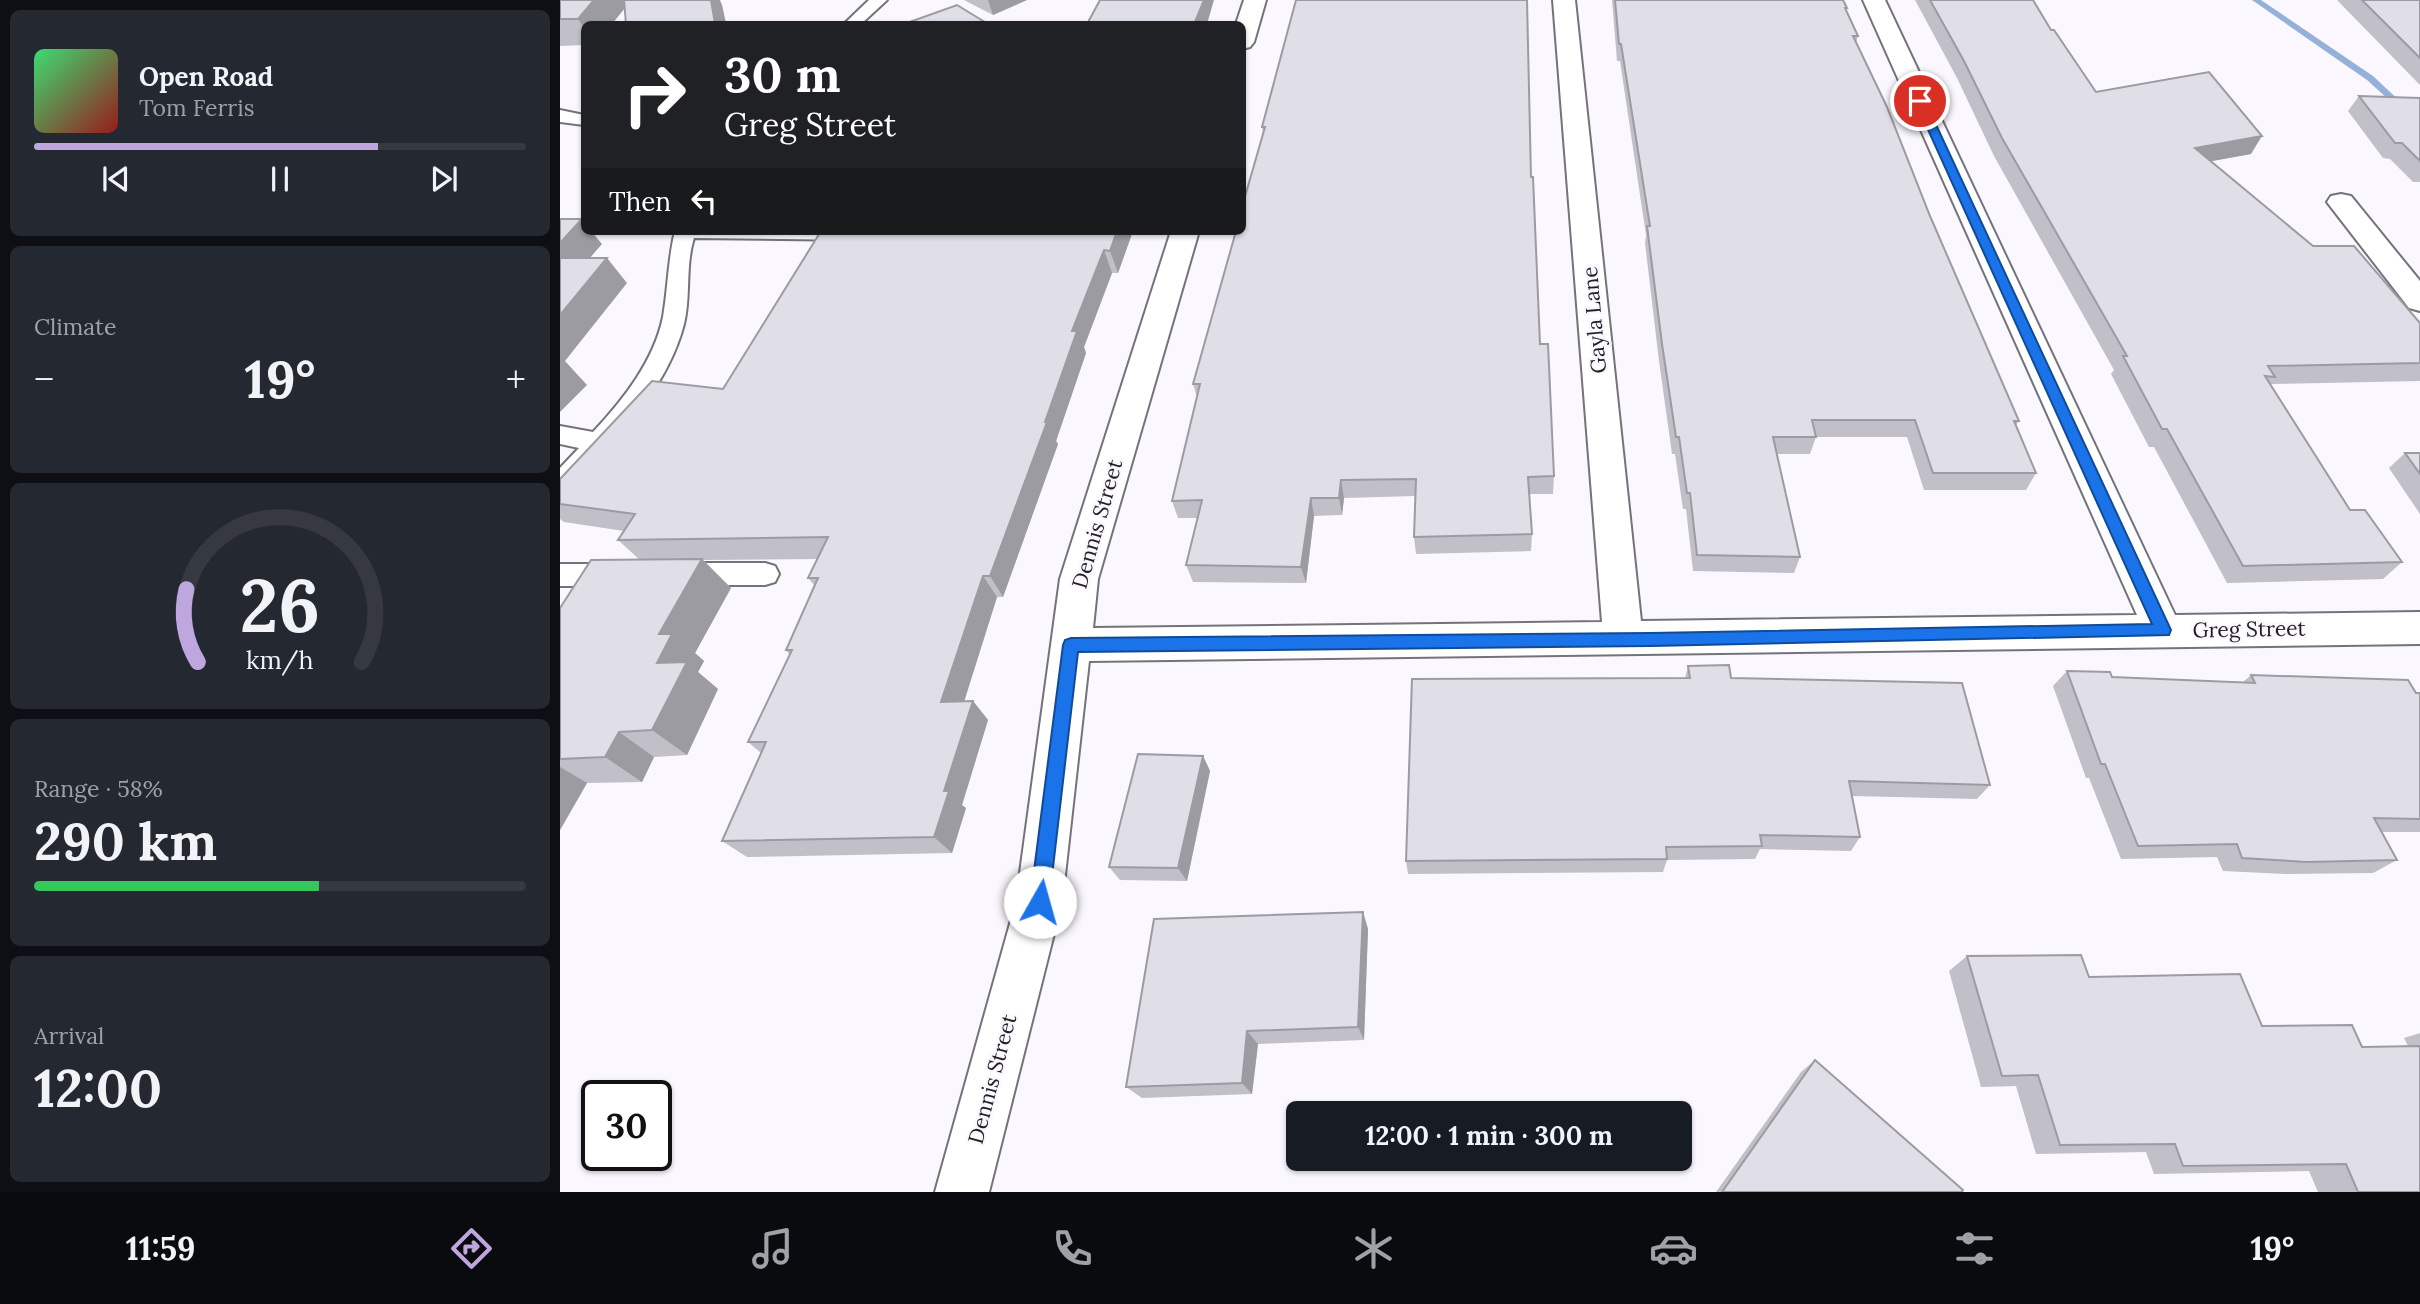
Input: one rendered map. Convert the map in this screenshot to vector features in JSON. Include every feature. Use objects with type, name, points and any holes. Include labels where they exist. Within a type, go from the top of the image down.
[{"type":"street","points":[[1246,29],[1255,0]]},
{"type":"street","name":"Gayla Lane","points":[[1564,0],[1623,640]]},
{"type":"street","points":[[1874,0],[2163,630]]},
{"type":"street","points":[[2340,202],[2420,301]]},
{"type":"street","name":"Dennis Street","points":[[962,1192],[1040,902],[1079,579],[1184,235]]},
{"type":"street","name":"Greg Street","points":[[1071,645],[2420,628]]},
{"type":"lane","points":[[855,21],[879,0]]},
{"type":"lane","points":[[560,116],[581,120]]},
{"type":"lane","points":[[560,485],[651,373],[671,332],[684,235]]},
{"type":"lane","points":[[560,435],[597,442]]},
{"type":"lane","points":[[560,575],[765,574]]},
{"type":"building","points":[[560,0],[594,0],[578,19],[560,19]]},
{"type":"building","points":[[624,0],[711,0],[714,21],[626,21]]},
{"type":"building","points":[[1100,0],[1204,0],[1195,21],[1089,21]]},
{"type":"building","points":[[1296,0],[1527,0],[1531,177],[1540,344],[1548,344],[1554,476],[1528,477],[1532,534],[1414,537],[1416,479],[1341,480],[1339,498],[1311,498],[1301,567],[1186,565],[1202,500],[1172,501],[1200,384],[1193,384],[1235,235],[1246,235],[1246,193],[1265,127],[1262,127]]},
{"type":"building","points":[[1615,0],[1843,0],[1858,36],[1853,36],[1887,107],[1930,216],[2019,421],[2014,421],[2036,473],[1933,473],[1915,420],[1812,420],[1816,437],[1773,437],[1800,557],[1697,555],[1690,493],[1687,493],[1679,437],[1676,437],[1662,344],[1647,226],[1650,226],[1619,44]]},
{"type":"building","points":[[1930,0],[2033,0],[2096,92],[2209,72],[2262,136],[2195,148],[2313,246],[2354,246],[2420,323],[2420,363],[2268,366],[2275,377],[2265,376],[2350,510],[2365,510],[2402,562],[2243,566],[2167,429],[2162,429],[2123,356],[2127,356],[2002,138]]},
{"type":"building","points":[[2362,0],[2420,0],[2420,58]]},
{"type":"building","points":[[957,5],[983,21],[912,21]]},
{"type":"building","points":[[2359,96],[2420,98],[2420,161],[2402,143],[2395,143]]},
{"type":"building","points":[[560,219],[581,219],[581,220],[560,243]]},
{"type":"building","points":[[819,235],[1116,235],[1110,251],[1104,250],[1072,331],[1077,331],[1047,422],[990,576],[983,576],[941,702],[973,701],[944,791],[949,791],[934,837],[722,841],[766,742],[748,742],[792,650],[786,650],[818,578],[808,578],[828,537],[618,540],[635,514],[560,504],[560,479],[652,381],[723,389]]},
{"type":"building","points":[[560,258],[607,258],[560,315]]},
{"type":"building","points":[[2405,453],[2420,453],[2420,474]]},
{"type":"building","points":[[702,559],[659,634],[672,634],[657,663],[687,662],[652,730],[619,732],[605,757],[560,759],[560,608],[591,560]]},
{"type":"building","points":[[1729,665],[1731,678],[1962,683],[1990,785],[1849,781],[1860,837],[1760,835],[1762,846],[1666,847],[1667,859],[1406,861],[1412,679],[1690,678],[1688,666]]},
{"type":"building","points":[[2067,671],[2110,672],[2112,677],[2255,683],[2251,675],[2408,680],[2416,693],[2420,693],[2420,819],[2374,818],[2397,860],[2307,862],[2242,858],[2237,844],[2138,846],[2105,764],[2101,764]]},
{"type":"building","points":[[1138,754],[1203,756],[1178,868],[1109,867]]},
{"type":"building","points":[[1363,912],[1358,1027],[1247,1031],[1242,1083],[1126,1087],[1154,919]]},
{"type":"building","points":[[2081,955],[2089,977],[2240,974],[2262,1026],[2352,1025],[2362,1047],[2420,1046],[2420,1192],[2358,1192],[2346,1164],[2183,1166],[2175,1144],[2060,1145],[2038,1075],[2002,1076],[1967,956]]},
{"type":"building","points":[[1815,1060],[1963,1190],[1962,1192],[1722,1192]]},
{"type":"waterway","points":[[2256,0],[2370,78],[2420,125]]},
{"type":"route","points":[[1040,902],[1071,645],[2163,630],[1920,101]]}]
